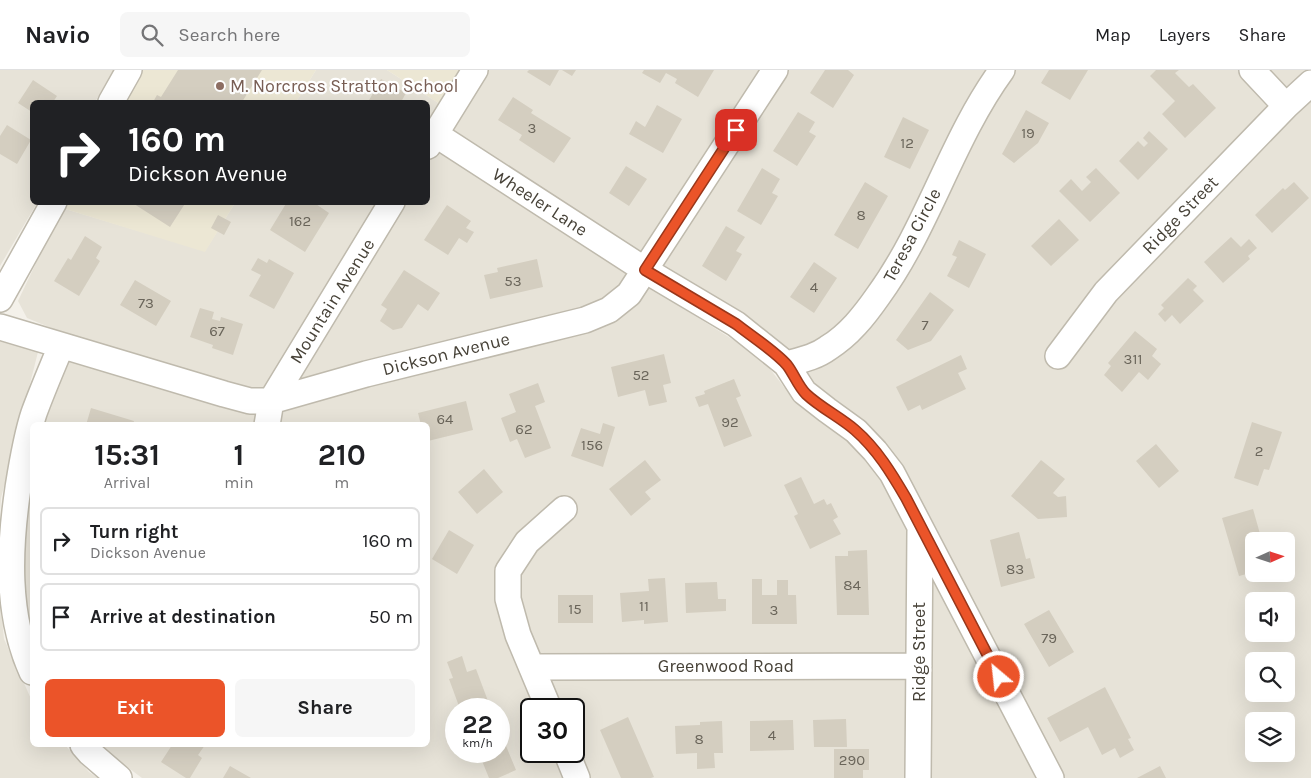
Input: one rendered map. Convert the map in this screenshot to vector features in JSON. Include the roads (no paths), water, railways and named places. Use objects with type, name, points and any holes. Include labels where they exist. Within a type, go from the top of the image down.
[{"type":"street","points":[[112,100],[129,70]]},
{"type":"street","points":[[431,140],[475,70]]},
{"type":"street","name":"Dickson Avenue","points":[[0,327],[224,394],[250,400],[271,400],[366,374],[585,320],[610,310],[629,294],[774,70]]},
{"type":"street","name":"Teresa Circle","points":[[786,364],[808,359],[828,349],[848,333],[869,309],[906,254],[973,116],[1002,70]]},
{"type":"street","points":[[1252,70],[1286,106]]},
{"type":"street","name":"Ridge Street","points":[[1058,356],[1106,292],[1286,106],[1311,83]]},
{"type":"street","name":"Wheeler Lane","points":[[431,140],[736,324],[786,364],[804,392],[856,431],[892,473],[1051,778]]},
{"type":"street","points":[[0,299],[52,205]]},
{"type":"street","name":"Mountain Avenue","points":[[271,400],[390,205]]},
{"type":"street","points":[[32,422],[61,346]]},
{"type":"street","points":[[267,422],[271,400]]},
{"type":"street","points":[[30,431],[22,464],[14,517],[11,569],[17,620],[30,667]]},
{"type":"street","points":[[545,698],[518,635],[508,599],[508,571],[527,542],[564,509]]},
{"type":"street","name":"Ridge Street","points":[[918,778],[920,526]]},
{"type":"street","name":"Greenwood Road","points":[[532,667],[919,666]]},
{"type":"street","points":[[85,747],[119,778]]},
{"type":"street","points":[[570,763],[576,778]]},
{"type":"place","name":"M. Norcross Stratton School","points":[[220,86]]}]
